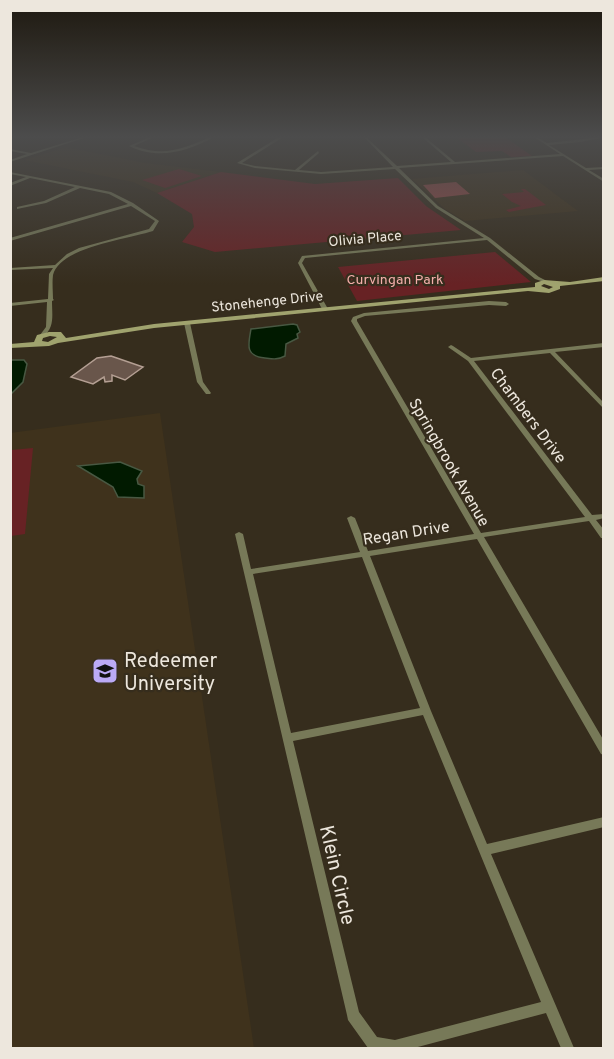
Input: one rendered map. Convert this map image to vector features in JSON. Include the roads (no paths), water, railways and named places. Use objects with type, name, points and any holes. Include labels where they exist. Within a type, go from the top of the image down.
[{"type":"street","points":[[416,186],[437,207],[488,239],[539,284],[552,291],[553,285]]},
{"type":"street","points":[[11,346],[41,339],[49,327],[51,274],[55,266],[75,252],[155,227],[157,220],[110,193],[80,187],[45,202],[18,208]]},
{"type":"street","points":[[10,240],[132,204]]},
{"type":"street","name":"Olivia Place","points":[[326,309],[300,263],[304,257],[488,239]]},
{"type":"street","points":[[10,269],[55,266]]},
{"type":"street","points":[[539,284],[570,284],[603,279]]},
{"type":"street","name":"Stonehenge Drive","points":[[41,339],[528,289],[539,284]]},
{"type":"street","points":[[10,304],[51,300]]},
{"type":"street","name":"Springbrook Avenue","points":[[506,304],[489,303],[364,315],[355,318],[354,321],[603,751]]},
{"type":"street","points":[[187,323],[200,382],[208,393]]},
{"type":"street","points":[[49,327],[58,337]]},
{"type":"street","name":"Chambers Drive","points":[[470,360],[603,345]]},
{"type":"street","points":[[451,347],[470,360]]},
{"type":"street","points":[[551,351],[603,408]]},
{"type":"street","name":"Chambers Drive","points":[[470,360],[603,536]]},
{"type":"street","name":"Regan Drive","points":[[249,572],[603,516]]},
{"type":"street","points":[[351,518],[426,711],[567,1048]]},
{"type":"street","name":"Klein Circle","points":[[239,534],[352,1015],[373,1042],[395,1047],[549,1006]]},
{"type":"street","points":[[287,738],[426,711]]},
{"type":"street","points":[[484,850],[603,822]]},
{"type":"place","name":"Redeemer University","points":[[105,671]]},
{"type":"park label","name":"Curvingan Park","points":[[395,279]]}]
